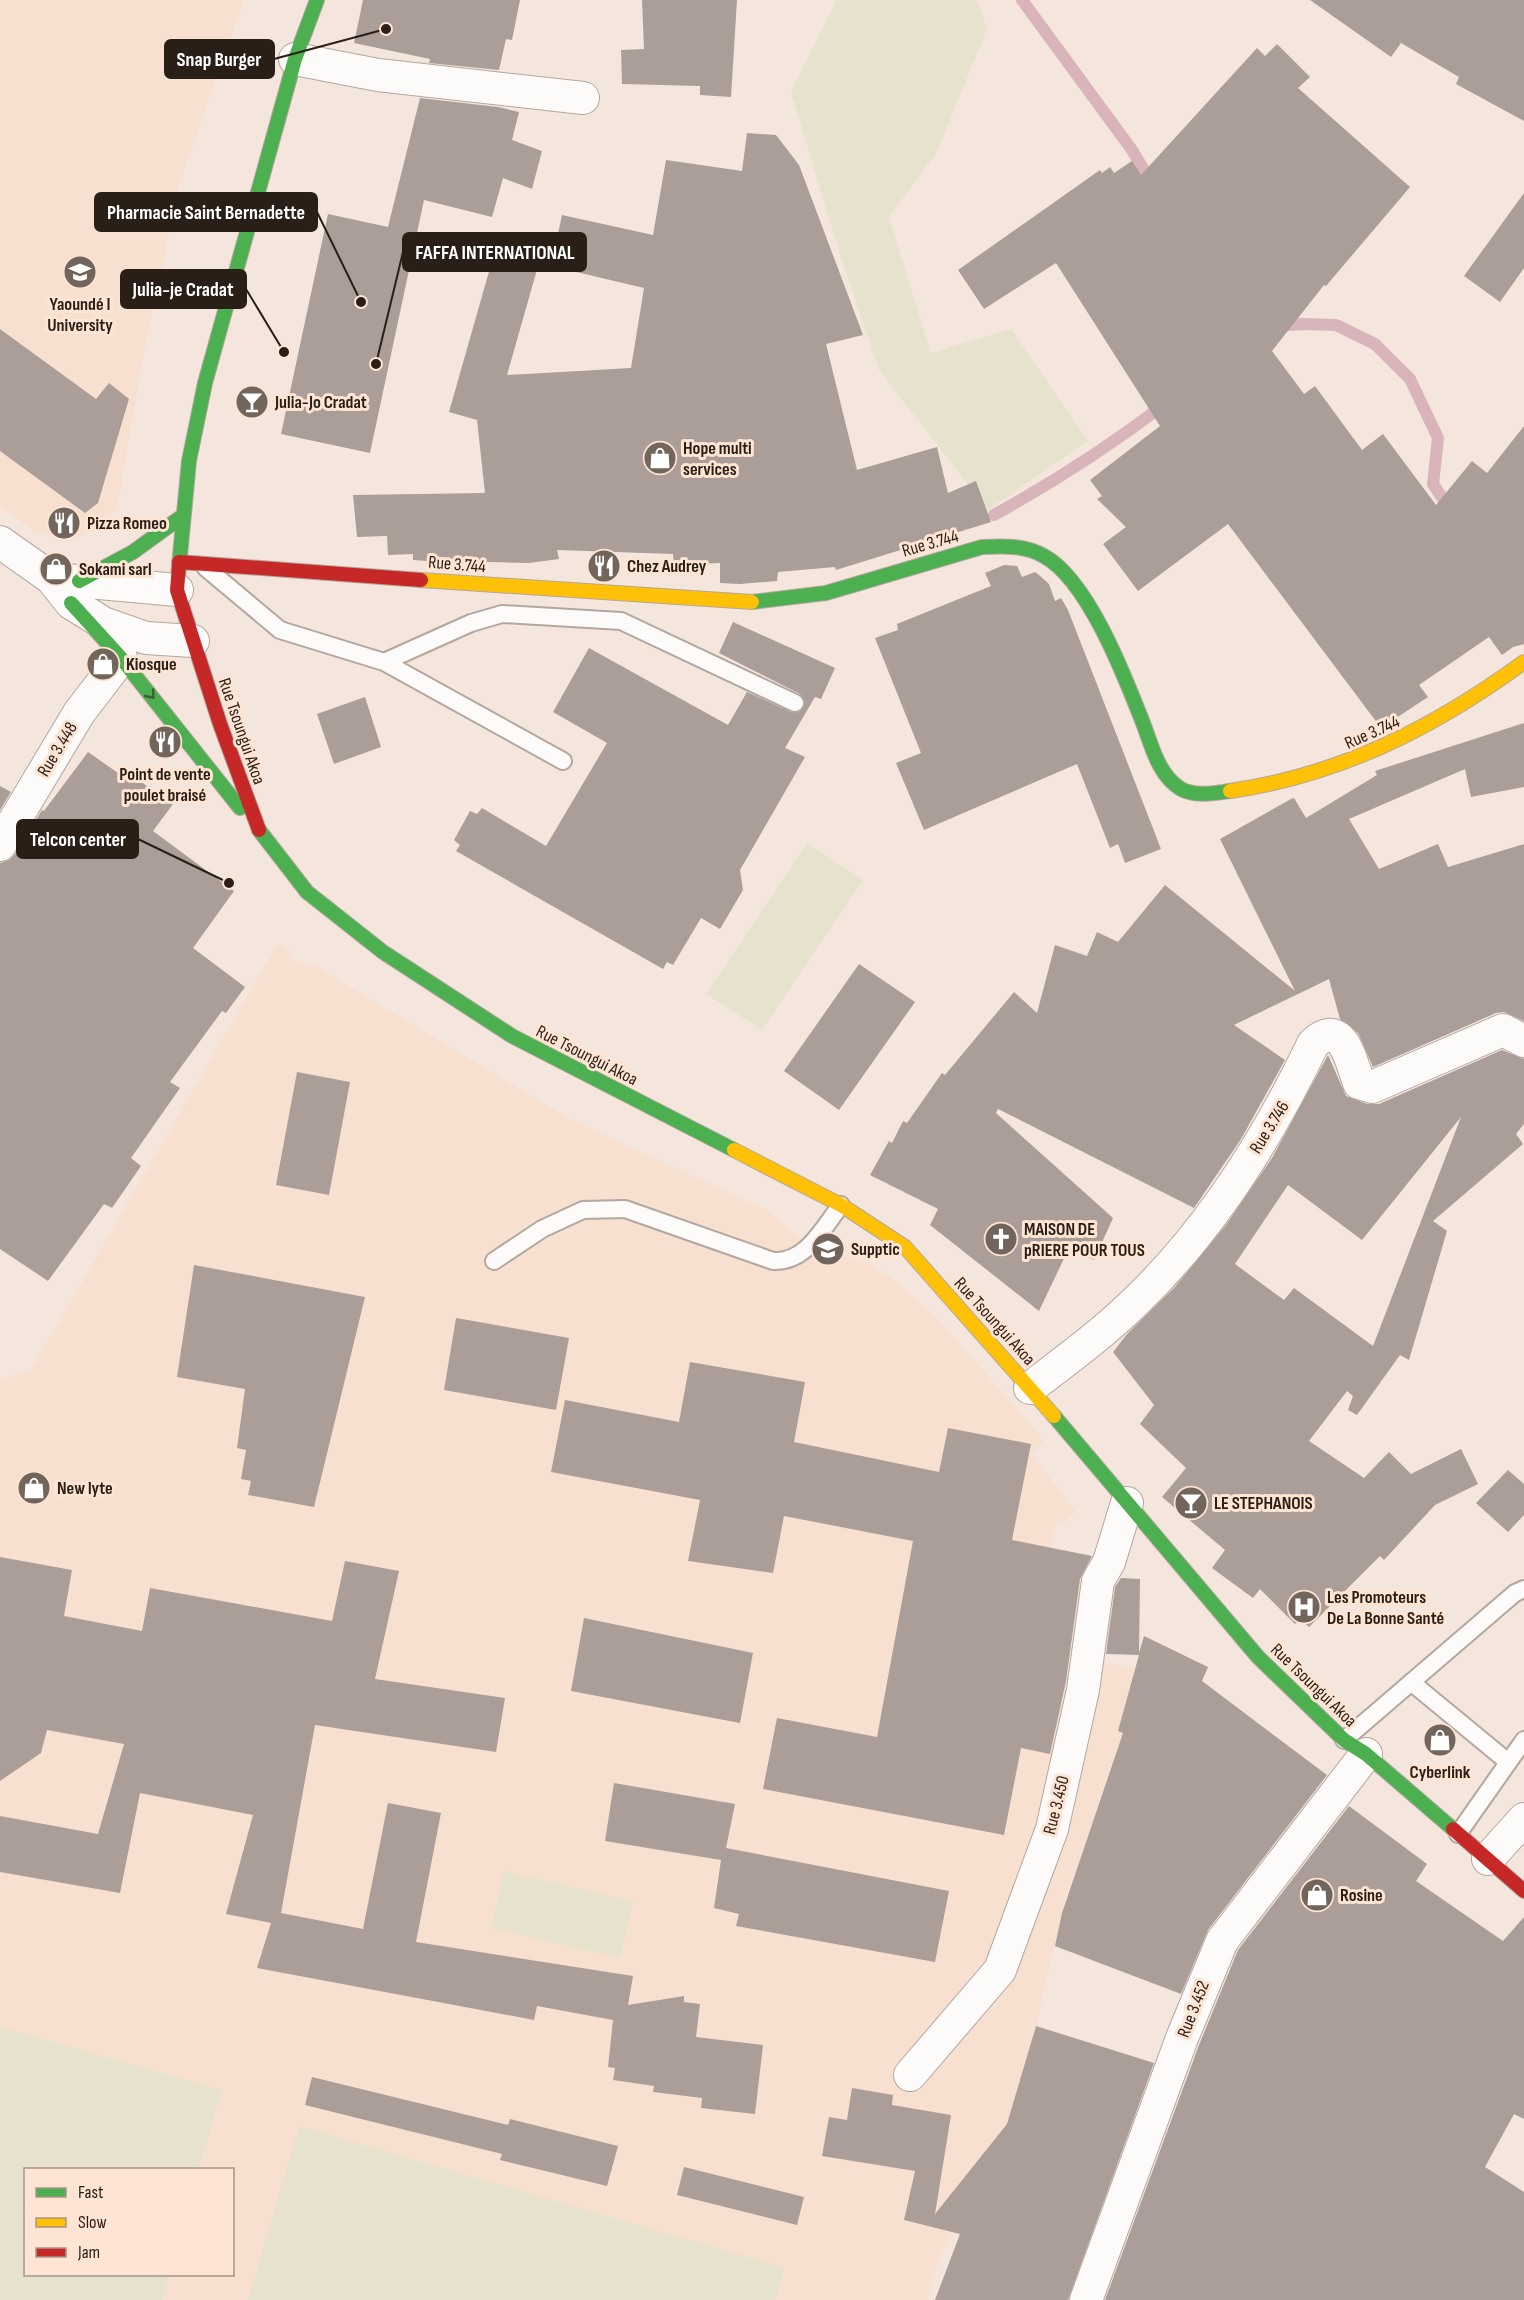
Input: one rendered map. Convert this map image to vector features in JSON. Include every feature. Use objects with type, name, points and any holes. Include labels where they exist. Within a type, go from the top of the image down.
[{"type":"main road","name":"Rue Tsoungui Akoa","points":[[317,0],[295,59],[205,383],[189,461],[178,576],[193,641],[259,830],[307,892],[383,951],[512,1036],[840,1205],[905,1247],[1030,1388],[1258,1657],[1355,1747],[1524,1891]]},
{"type":"main road","points":[[183,515],[133,552],[67,587],[259,830]]},
{"type":"main road","name":"Rue 3.744","points":[[178,576],[203,566],[337,572],[671,600],[740,603],[826,593],[982,547],[1006,544],[1028,548],[1051,560],[1083,594],[1142,720],[1162,771],[1183,790],[1209,794],[1267,786],[1336,768],[1413,734],[1524,662]]},
{"type":"street","points":[[295,59],[378,75],[583,98]]},
{"type":"street","points":[[0,542],[67,587],[104,623],[146,638],[193,641]]},
{"type":"street","points":[[67,587],[178,576]]},
{"type":"street","name":"Rue 3.448","points":[[0,845],[79,713],[121,658]]},
{"type":"street","name":"Rue 3.746","points":[[1030,1388],[1134,1303],[1212,1217],[1290,1094],[1313,1044],[1320,1038],[1330,1034],[1337,1035],[1343,1042],[1359,1083],[1365,1087],[1372,1087],[1503,1030],[1524,1041]]},
{"type":"street","name":"Rue 3.450","points":[[910,2075],[1000,1970],[1052,1829],[1083,1690],[1098,1581],[1109,1562],[1127,1503]]},
{"type":"street","name":"Rue 3.452","points":[[1086,2300],[1182,2038],[1222,1941],[1355,1747]]},
{"type":"street","points":[[1488,1859],[1524,1819]]},
{"type":"lane","points":[[203,566],[280,630],[384,662],[563,761]]},
{"type":"lane","points":[[384,662],[471,623],[502,614],[621,621],[795,703]]},
{"type":"lane","points":[[494,1261],[542,1229],[583,1210],[625,1209],[773,1261],[786,1262],[799,1257],[840,1205]]},
{"type":"lane","points":[[1355,1747],[1411,1682],[1515,1593],[1524,1589]]},
{"type":"lane","points":[[1411,1682],[1508,1762]]},
{"type":"lane","points":[[1458,1834],[1524,1740]]},
{"type":"shaded area","name":"Yaoundé I University","points":[[0,0],[244,0],[180,182],[142,363],[117,510],[78,539],[36,533],[0,506]]},
{"type":"shaded area","points":[[837,0],[977,0],[987,29],[937,152],[889,217],[931,353],[1011,329],[1088,441],[988,510],[879,370],[843,264],[791,92]]},
{"type":"shaded area","points":[[807,843],[863,880],[762,1030],[706,994]]},
{"type":"shaded area","points":[[278,943],[290,951],[292,958],[319,968],[572,1120],[768,1210],[797,1236],[829,1253],[866,1262],[895,1280],[940,1321],[1044,1440],[1032,1454],[1076,1512],[1063,1523],[1057,1523],[1051,1549],[1099,1557],[1083,1644],[1035,1635],[1031,1647],[1137,1669],[1128,1735],[1122,1736],[1065,1900],[1036,2026],[1007,2123],[1010,2137],[1000,2133],[982,2156],[933,2277],[927,2300],[0,2300],[0,1379],[31,1370]]},
{"type":"shaded area","points":[[504,1871],[633,1901],[620,1958],[491,1928]]},
{"type":"shaded area","points":[[0,2027],[222,2090],[199,2168],[24,2168],[24,2276],[170,2276],[162,2300],[0,2300]]},
{"type":"shaded area","points":[[299,2126],[785,2268],[775,2300],[248,2300]]},
{"type":"building","points":[[363,0],[520,0],[512,40],[506,39],[499,70],[429,63],[430,59],[354,43]]},
{"type":"building","points":[[642,0],[737,0],[731,97],[700,95],[700,86],[622,84],[621,50],[644,49]]},
{"type":"building","points":[[1310,0],[1524,0],[1524,121],[1456,84],[1459,77],[1401,43],[1391,57]]},
{"type":"building","points":[[1277,44],[1310,77],[1298,88],[1410,187],[1326,286],[1324,285],[1272,351],[1304,394],[1315,386],[1362,450],[1383,434],[1436,505],[1472,461],[1487,473],[1524,426],[1524,644],[1513,647],[1502,655],[1489,637],[1419,685],[1428,697],[1381,728],[1228,524],[1138,591],[1103,544],[1126,527],[1097,499],[1102,496],[1090,480],[1160,426],[1056,263],[984,309],[958,270],[1100,170],[1102,173],[1110,167],[1114,173],[1132,161],[1141,175],[1257,48],[1265,56]]},
{"type":"building","points":[[420,98],[498,107],[519,112],[512,140],[542,151],[532,189],[503,178],[492,217],[424,200],[370,453],[281,434],[328,214],[388,227]]},
{"type":"building","points":[[747,133],[776,135],[799,165],[863,335],[826,344],[857,470],[937,447],[948,493],[976,481],[991,522],[836,570],[835,567],[778,572],[777,581],[740,584],[720,583],[720,563],[674,565],[673,554],[557,550],[559,559],[529,563],[454,561],[454,563],[413,560],[413,554],[388,555],[387,536],[357,537],[353,495],[485,493],[477,420],[449,412],[494,254],[538,266],[507,375],[631,368],[644,288],[551,266],[562,215],[653,235],[666,160],[742,171]]},
{"type":"building","points":[[1524,193],[1524,268],[1500,302],[1464,276]]},
{"type":"building","points":[[0,329],[96,399],[109,383],[129,399],[98,503],[85,513],[0,451]]},
{"type":"building","points":[[1004,565],[1017,566],[1022,577],[1035,572],[1049,584],[1055,601],[1061,598],[1068,610],[1161,849],[1125,863],[1118,844],[1110,848],[1077,764],[924,830],[896,763],[921,753],[875,638],[898,630],[897,624],[991,586],[985,573]]},
{"type":"building","points":[[733,622],[835,668],[821,699],[815,697],[785,748],[805,757],[740,870],[743,890],[720,929],[701,918],[673,965],[667,962],[663,969],[456,851],[460,845],[454,840],[470,811],[477,814],[482,808],[546,846],[607,743],[553,712],[589,648],[728,725],[747,692],[791,712],[801,711],[805,703],[800,694],[719,653]]},
{"type":"building","points":[[365,697],[381,747],[334,764],[317,714]]},
{"type":"building","points":[[1524,723],[1524,787],[1471,797],[1465,769],[1349,819],[1379,869],[1438,844],[1448,867],[1524,844],[1524,1021],[1504,1012],[1496,1013],[1373,1067],[1358,1033],[1340,1019],[1329,979],[1234,1025],[1285,1060],[1241,1139],[1194,1208],[998,1109],[996,1113],[1113,1218],[1094,1260],[1069,1248],[1039,1311],[930,1225],[938,1209],[870,1175],[889,1141],[892,1143],[903,1121],[907,1123],[942,1073],[945,1075],[1014,992],[1037,1013],[1055,945],[1087,956],[1097,932],[1118,942],[1165,885],[1295,991],[1220,839],[1291,799],[1294,798],[1306,818],[1377,775],[1375,771]]},
{"type":"building","points":[[88,752],[118,773],[121,768],[173,804],[153,831],[234,891],[193,948],[245,987],[226,1013],[222,1011],[170,1082],[180,1088],[131,1158],[141,1166],[112,1208],[104,1204],[48,1281],[0,1249],[0,863],[9,860],[15,854],[42,810],[44,811]]},
{"type":"building","points":[[0,786],[11,792],[0,810]]},
{"type":"building","points":[[859,964],[915,1002],[839,1110],[784,1071]]},
{"type":"building","points":[[1502,1050],[1524,1059],[1524,1124],[1516,1134],[1523,1144],[1433,1221],[1447,1231],[1409,1360],[1400,1355],[1357,1415],[1348,1410],[1353,1396],[1347,1391],[1309,1441],[1364,1478],[1389,1452],[1411,1474],[1461,1449],[1478,1484],[1435,1505],[1384,1560],[1380,1556],[1309,1627],[1300,1619],[1295,1624],[1260,1589],[1253,1598],[1212,1568],[1225,1550],[1162,1497],[1186,1468],[1140,1424],[1154,1405],[1113,1352],[1128,1333],[1174,1288],[1226,1225],[1272,1158],[1328,1055],[1346,1096],[1367,1104],[1379,1104]],"holes":[[[1461,1117],[1373,1346],[1294,1288],[1284,1300],[1235,1264],[1288,1185],[1362,1240]]]},
{"type":"building","points":[[297,1072],[350,1082],[329,1195],[276,1185]]},
{"type":"building","points":[[194,1265],[365,1297],[314,1507],[248,1495],[251,1481],[241,1479],[246,1450],[237,1448],[245,1389],[177,1377]]},
{"type":"building","points":[[456,1318],[569,1338],[556,1410],[444,1390]]},
{"type":"building","points":[[690,1362],[805,1382],[794,1442],[939,1472],[948,1428],[1031,1444],[1012,1540],[1092,1556],[1080,1579],[1066,1681],[1050,1754],[1021,1748],[1004,1835],[763,1789],[777,1718],[877,1737],[913,1541],[784,1516],[773,1573],[688,1561],[700,1500],[551,1472],[565,1400],[679,1422]]},
{"type":"building","points":[[1508,1470],[1524,1484],[1524,1515],[1508,1532],[1476,1503]]},
{"type":"building","points":[[0,1557],[72,1570],[64,1616],[142,1631],[150,1588],[332,1621],[345,1561],[399,1571],[375,1679],[505,1698],[496,1752],[315,1725],[281,1913],[363,1929],[388,1803],[441,1813],[416,1942],[633,1976],[628,2005],[684,1996],[684,2002],[700,2004],[696,2037],[763,2045],[755,2114],[701,2108],[702,2098],[653,2092],[654,2086],[613,2080],[615,2068],[608,2067],[613,2020],[537,2006],[534,2020],[257,1968],[271,1923],[226,1914],[253,1815],[140,1793],[120,1893],[0,1872],[0,1816],[98,1834],[124,1744],[47,1730],[41,1753],[0,1781]]},
{"type":"building","points":[[1121,1578],[1140,1579],[1139,1653],[1144,1636],[1208,1667],[1202,1681],[1327,1775],[1208,1930],[1181,1994],[1055,1946],[1062,1913],[1123,1733],[1118,1731],[1139,1655],[1106,1654],[1115,1587]]},
{"type":"building","points":[[584,1618],[753,1653],[740,1723],[571,1691]]},
{"type":"building","points":[[614,1783],[735,1804],[726,1848],[949,1891],[935,1962],[736,1926],[739,1914],[714,1908],[721,1860],[605,1841]]},
{"type":"building","points":[[1349,1806],[1427,1864],[1416,1881],[1503,1941],[1524,1917],[1524,2119],[1514,2114],[1485,2167],[1524,2192],[1524,2300],[1105,2300],[1199,2045],[1238,1950]]},
{"type":"building","points":[[1036,2026],[1154,2063],[1068,2300],[935,2300],[960,2234],[904,2220],[915,2171],[822,2156],[829,2117],[847,2120],[852,2088],[893,2095],[892,2105],[951,2115],[935,2214],[1007,2124]]},
{"type":"building","points":[[312,2077],[508,2125],[510,2119],[618,2146],[607,2186],[500,2160],[502,2154],[305,2105]]},
{"type":"building","points":[[684,2167],[804,2197],[797,2225],[677,2195]]},
{"type":"waterway","points":[[1022,0],[1132,150],[1152,183]]},
{"type":"waterway","points":[[1278,326],[1336,325],[1375,344],[1410,379],[1438,438],[1433,484],[1451,511]]},
{"type":"waterway","points":[[994,515],[1082,462],[1165,404]]},
{"type":"traffic: fast","points":[[179,566],[189,461],[205,383],[295,59],[317,0]]},
{"type":"traffic: fast","points":[[79,581],[133,552],[184,515]]},
{"type":"traffic: fast","points":[[752,602],[826,593],[982,547],[1014,547],[1037,552],[1060,568],[1090,607],[1115,656],[1157,759],[1167,776],[1181,789],[1193,793],[1230,791]]},
{"type":"traffic: fast","points":[[71,603],[121,658],[240,808]]},
{"type":"traffic: fast","points":[[259,830],[307,892],[383,952],[512,1036],[734,1150]]},
{"type":"traffic: fast","points":[[1054,1416],[1258,1657],[1344,1740],[1366,1754],[1453,1829]]},
{"type":"traffic: slow","points":[[421,580],[752,602]]},
{"type":"traffic: slow","points":[[1230,791],[1271,784],[1310,773],[1385,745],[1456,707],[1524,662]]},
{"type":"traffic: slow","points":[[734,1150],[841,1205],[905,1247],[1054,1416]]},
{"type":"traffic: jam","points":[[179,562],[421,580]]},
{"type":"traffic: jam","points":[[179,566],[177,590],[220,724],[259,830]]},
{"type":"traffic: jam","points":[[1453,1829],[1524,1891]]},
{"type":"place","name":"Snap Burger","points":[[386,29]]},
{"type":"place","name":"Yaoundé I University","points":[[80,272]]},
{"type":"place","name":"Pharmacie Saint Bernadette","points":[[361,302]]},
{"type":"place","name":"Julia-je Cradat","points":[[284,352]]},
{"type":"place","name":"FAFFA INTERNATIONAL","points":[[376,364]]},
{"type":"place","name":"Julia-Jo Cradat","points":[[252,402]]},
{"type":"place","name":"Hope multi services","points":[[660,458]]},
{"type":"place","name":"Pizza Romeo","points":[[64,523]]},
{"type":"place","name":"Chez Audrey","points":[[604,566]]},
{"type":"place","name":"Sokami sarl","points":[[56,569]]},
{"type":"place","name":"Kiosque","points":[[103,664]]},
{"type":"place","name":"Point de vente poulet braisé","points":[[165,742]]},
{"type":"place","name":"Telcon center","points":[[229,883]]},
{"type":"place","name":"MAISON DE pRIERE POUR TOUS","points":[[1001,1239]]},
{"type":"place","name":"Supptic","points":[[828,1249]]},
{"type":"place","name":"New lyte","points":[[34,1488]]},
{"type":"place","name":"LE STEPHANOIS","points":[[1191,1503]]},
{"type":"place","name":"Les Promoteurs De La Bonne Santé","points":[[1304,1607]]},
{"type":"place","name":"Cyberlink","points":[[1440,1740]]},
{"type":"place","name":"Rosine","points":[[1317,1895]]}]
